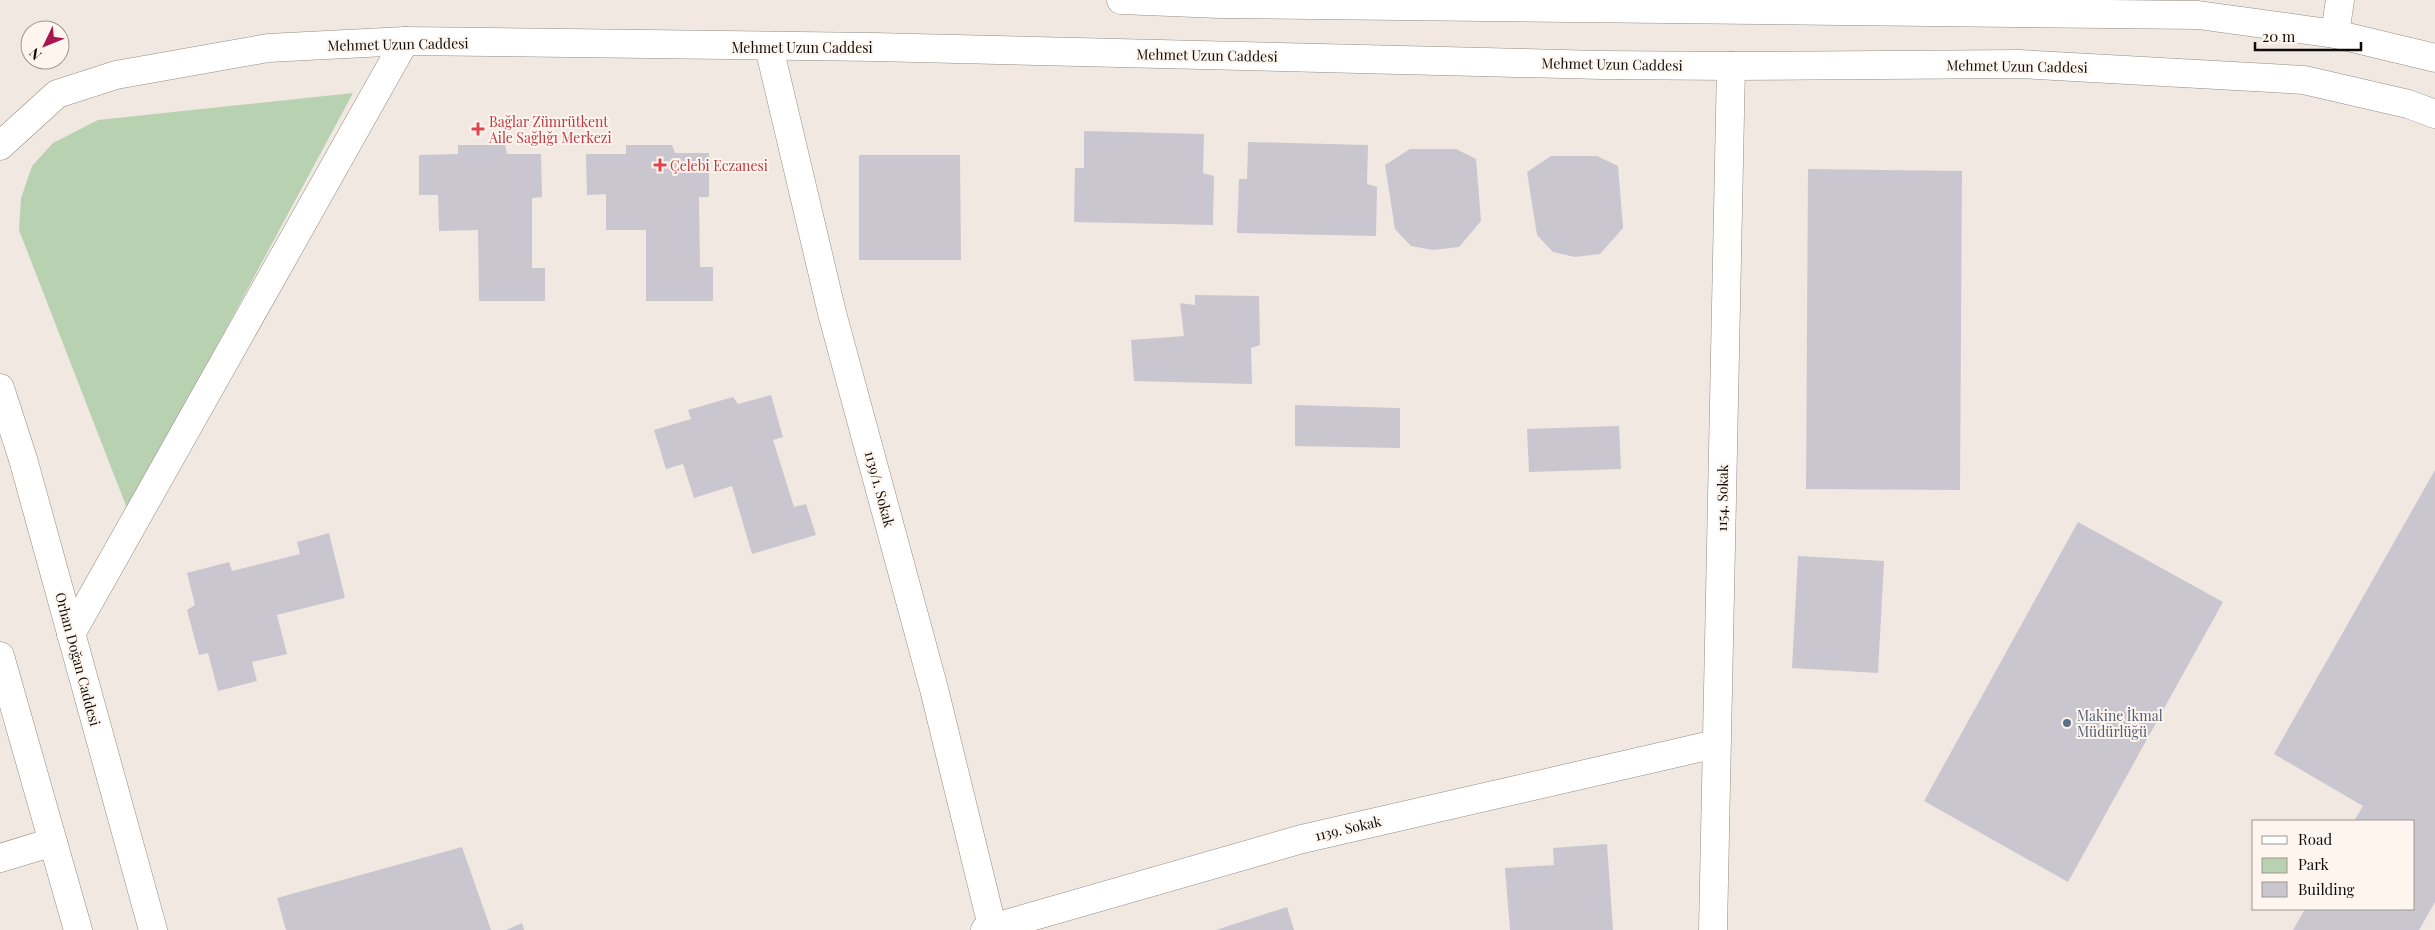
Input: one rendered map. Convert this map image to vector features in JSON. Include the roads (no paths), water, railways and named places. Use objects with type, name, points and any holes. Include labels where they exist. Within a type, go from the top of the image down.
[{"type":"main road","points":[[1122,0],[1220,4],[1705,4],[2198,15],[2335,34],[2435,58]]},
{"type":"main road","points":[[2335,34],[2340,0]]},
{"type":"main road","points":[[71,634],[405,41]]},
{"type":"main road","name":"Mehmet Uzun Caddesi","points":[[0,146],[57,94],[116,75],[268,48],[405,41],[874,47],[1731,66],[2019,64],[2304,80],[2408,104],[2435,114]]},
{"type":"main road","name":"1139/1. Sokak","points":[[770,47],[832,313],[934,689],[990,929]]},
{"type":"main road","name":"1154. Sokak","points":[[1713,930],[1731,66]]},
{"type":"main road","name":"Orhan Doğan Caddesi","points":[[0,388],[22,459],[153,930]]},
{"type":"main road","points":[[0,656],[78,930]]},
{"type":"main road","name":"1139. Sokak","points":[[990,929],[1302,839],[1716,744]]},
{"type":"main road","points":[[0,858],[54,842]]},
{"type":"place","name":"Bağlar Zümrütkent Aile Sağlığı Merkezi","points":[[478,129]]},
{"type":"place","name":"Çelebi Eczanesi","points":[[660,165]]},
{"type":"place","name":"Makine İkmal Müdürlüğü","points":[[2067,723]]}]
